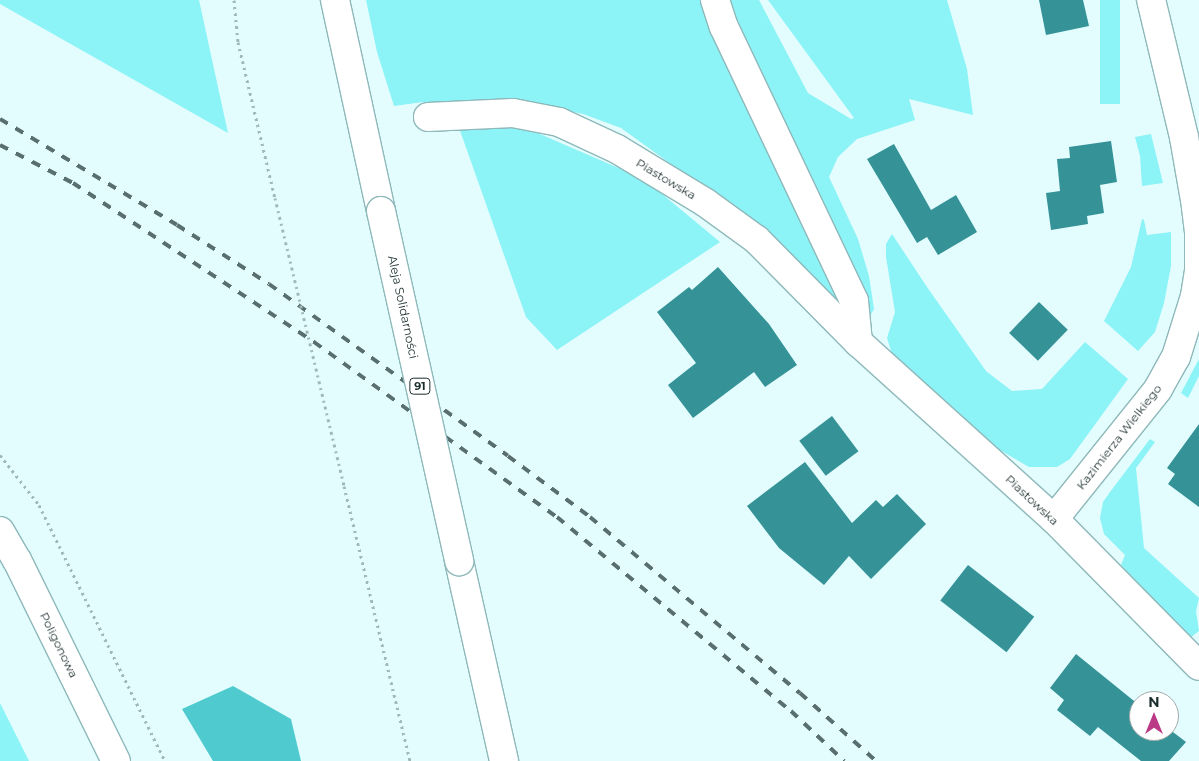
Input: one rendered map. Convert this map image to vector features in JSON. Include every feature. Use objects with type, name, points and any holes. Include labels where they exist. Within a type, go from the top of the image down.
[{"type":"street","name":"Aleja Solidarności","points":[[335,0],[504,761]]},
{"type":"street","points":[[716,0],[724,27],[854,301],[858,342]]},
{"type":"street","name":"Kazimierza Wielkiego","points":[[1054,519],[1158,389],[1176,357],[1186,329],[1199,271],[1199,232],[1192,135],[1151,0]]},
{"type":"street","name":"Piastowska","points":[[428,117],[513,113],[559,122],[617,149],[706,203],[757,240],[858,342],[1054,519],[1199,666]]},
{"type":"street","name":"Poligonowa","points":[[0,531],[17,560],[116,761]]},
{"type":"path","points":[[234,0],[238,42],[410,761]]},
{"type":"path","points":[[0,455],[39,504],[164,761]]},
{"type":"shaded area","points":[[0,0],[199,0],[228,133],[0,4]]},
{"type":"shaded area","points":[[366,0],[706,0],[851,318],[766,230],[739,209],[700,185],[621,128],[583,114],[537,104],[423,102],[394,106],[377,52]]},
{"type":"shaded area","points":[[726,0],[759,0],[808,93],[851,119],[854,118],[768,0],[947,0],[967,69],[973,115],[909,99],[915,120],[857,139],[838,157],[829,177],[858,239],[869,276],[874,309],[868,319]]},
{"type":"shaded area","points":[[1100,0],[1120,0],[1120,104],[1100,104]]},
{"type":"shaded area","points":[[458,125],[526,128],[644,179],[720,242],[557,350],[526,317]]},
{"type":"shaded area","points":[[1151,134],[1163,183],[1142,186],[1140,156],[1135,137]]},
{"type":"shaded area","points":[[1142,219],[1144,220],[1147,235],[1171,232],[1171,266],[1164,303],[1155,332],[1138,351],[1104,321],[1131,267]]},
{"type":"shaded area","points":[[892,234],[986,371],[1012,391],[1042,389],[1085,342],[1128,379],[1070,459],[1057,467],[1029,467],[998,449],[904,369],[891,351],[887,338],[895,312],[886,257],[886,244]]},
{"type":"shaded area","points":[[1199,359],[1199,376],[1188,398],[1181,393]]},
{"type":"shaded area","points":[[1150,439],[1155,442],[1136,468],[1144,548],[1199,598],[1196,611],[1199,631],[1190,638],[1142,598],[1141,587],[1121,565],[1125,555],[1104,534],[1100,518],[1103,502]]},
{"type":"shaded area","points":[[233,686],[291,719],[301,761],[213,761],[182,709]]},
{"type":"shaded area","points":[[0,703],[29,761],[0,761]]},
{"type":"building","points":[[1039,0],[1083,0],[1089,26],[1046,35]]},
{"type":"building","points":[[1111,141],[1117,182],[1100,185],[1104,213],[1087,216],[1088,224],[1051,230],[1046,193],[1060,191],[1057,159],[1070,158],[1069,147]]},
{"type":"building","points":[[894,144],[931,210],[956,195],[977,232],[938,255],[927,237],[917,243],[867,159]]},
{"type":"building","points":[[718,267],[769,324],[797,365],[765,387],[754,372],[693,418],[668,385],[696,363],[657,312],[689,287],[692,290]]},
{"type":"building","points":[[1039,302],[1068,330],[1038,361],[1009,333]]},
{"type":"building","points":[[832,416],[858,451],[826,476],[799,441]]},
{"type":"building","points":[[1199,424],[1199,507],[1168,484],[1175,474],[1167,468]]},
{"type":"building","points":[[805,462],[852,523],[876,500],[883,507],[897,494],[926,524],[871,579],[849,556],[824,585],[779,548],[747,506]]},
{"type":"building","points":[[968,565],[1034,617],[1006,652],[940,600]]},
{"type":"building","points":[[1076,654],[1129,697],[1129,741],[1179,741],[1179,737],[1186,742],[1169,761],[1141,761],[1098,727],[1090,736],[1057,710],[1064,700],[1050,688]]},
{"type":"railway","points":[[0,119],[177,225],[269,284],[508,456],[590,517],[800,693],[876,761]]},
{"type":"railway","points":[[0,145],[73,183],[314,342],[557,517],[791,711],[844,761]]}]
